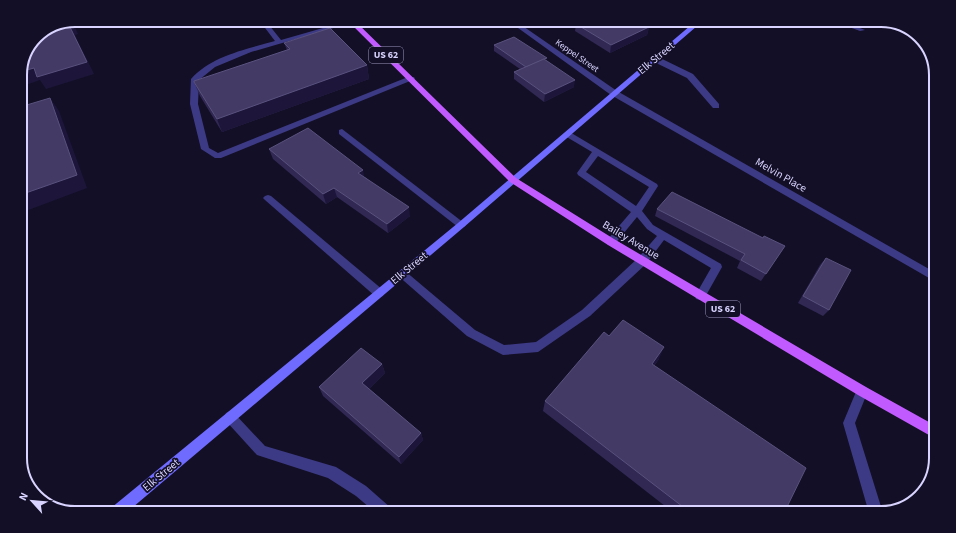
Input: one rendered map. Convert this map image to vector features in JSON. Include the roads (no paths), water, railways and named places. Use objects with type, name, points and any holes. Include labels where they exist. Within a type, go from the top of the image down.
[{"type":"main road","name":"Bailey Avenue","points":[[356,27],[513,180],[700,296],[862,392],[929,429]]},
{"type":"main road","name":"Elk Street","points":[[124,506],[461,225],[693,27]]},
{"type":"street","points":[[267,27],[279,42]]},
{"type":"street","points":[[330,27],[249,51],[212,65],[195,79],[194,104],[205,149],[218,156],[411,79]]},
{"type":"street","name":"Keppel Street","points":[[520,27],[614,93]]},
{"type":"street","points":[[853,27],[862,30]]},
{"type":"street","points":[[655,59],[690,76],[716,106]]},
{"type":"street","name":"Melvin Place","points":[[614,93],[929,274]]},
{"type":"street","points":[[342,132],[461,225]]},
{"type":"street","points":[[568,134],[654,186],[637,211],[611,242]]},
{"type":"street","points":[[597,151],[581,173],[637,211],[650,227],[717,267],[700,296]]},
{"type":"street","points":[[268,198],[379,293]]},
{"type":"street","points":[[401,274],[471,333],[503,350],[538,347],[586,313],[642,261],[664,235]]},
{"type":"street","points":[[862,392],[850,423],[874,506]]},
{"type":"street","points":[[230,417],[262,451],[331,472],[361,491],[378,506]]}]
